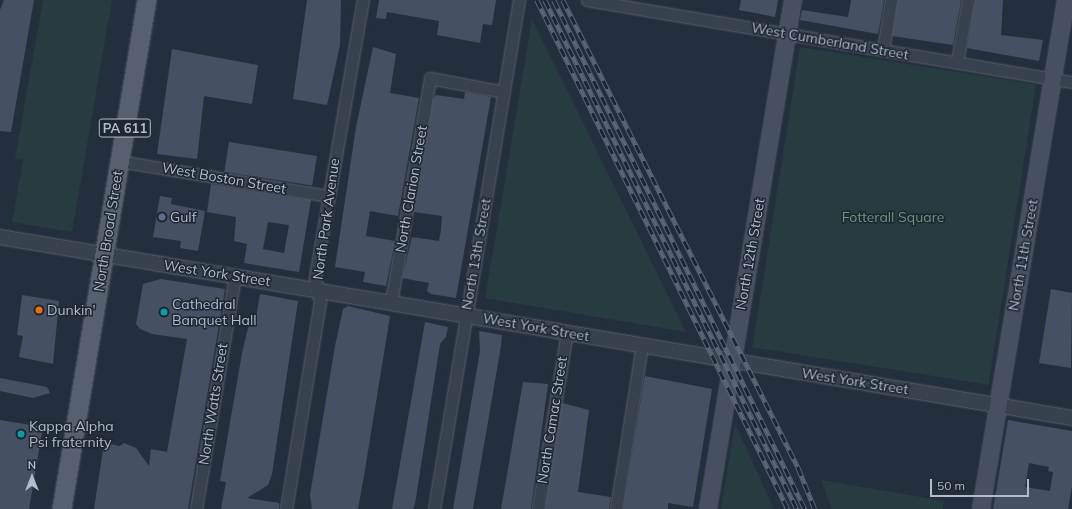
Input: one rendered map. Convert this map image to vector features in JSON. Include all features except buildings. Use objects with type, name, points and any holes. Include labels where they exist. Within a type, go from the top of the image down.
[{"type":"main road","name":"North Broad Street","points":[[62,509],[147,0]]},
{"type":"main road","name":"North 12th Street","points":[[708,509],[793,0]]},
{"type":"main road","name":"North 11th Street","points":[[980,509],[1066,0]]},
{"type":"street","name":"North Park Avenue","points":[[286,509],[320,302],[315,277],[363,0]]},
{"type":"street","name":"North 13th Street","points":[[434,509],[519,0]]},
{"type":"street","name":"West Cumberland Street","points":[[587,0],[1072,82]]},
{"type":"street","points":[[883,50],[891,0]]},
{"type":"street","points":[[957,62],[968,0]]},
{"type":"street","name":"North Clarion Street","points":[[392,302],[432,79],[504,92]]},
{"type":"street","name":"West Boston Street","points":[[120,161],[328,196]]},
{"type":"street","name":"West York Street","points":[[0,237],[235,275],[1072,418]]},
{"type":"street","name":"North Watts Street","points":[[196,509],[235,275]]},
{"type":"street","name":"North Camac Street","points":[[538,509],[567,332]]},
{"type":"street","points":[[616,509],[642,345]]},
{"type":"green space","points":[[43,0],[112,0],[72,232],[12,222],[23,160],[15,159]]},
{"type":"green space","points":[[532,19],[686,332],[485,298]]},
{"type":"green space","name":"Fotterall Square","points":[[800,47],[1036,84],[989,385],[752,347]]},
{"type":"green space","points":[[735,424],[774,509],[721,509]]},
{"type":"green space","points":[[821,480],[944,501],[943,509],[832,509]]},
{"type":"railway","points":[[537,0],[788,509]]},
{"type":"railway","points":[[545,0],[797,509]]},
{"type":"railway","points":[[554,0],[805,509]]},
{"type":"railway","points":[[563,0],[798,467],[815,509]]},
{"type":"place","name":"Gulf","points":[[162,217]]},
{"type":"place","name":"Dunkin'","points":[[39,310]]},
{"type":"place","name":"Cathedral Banquet Hall","points":[[164,312]]},
{"type":"place","name":"Kappa Alpha Psi fraternity","points":[[21,434]]}]
